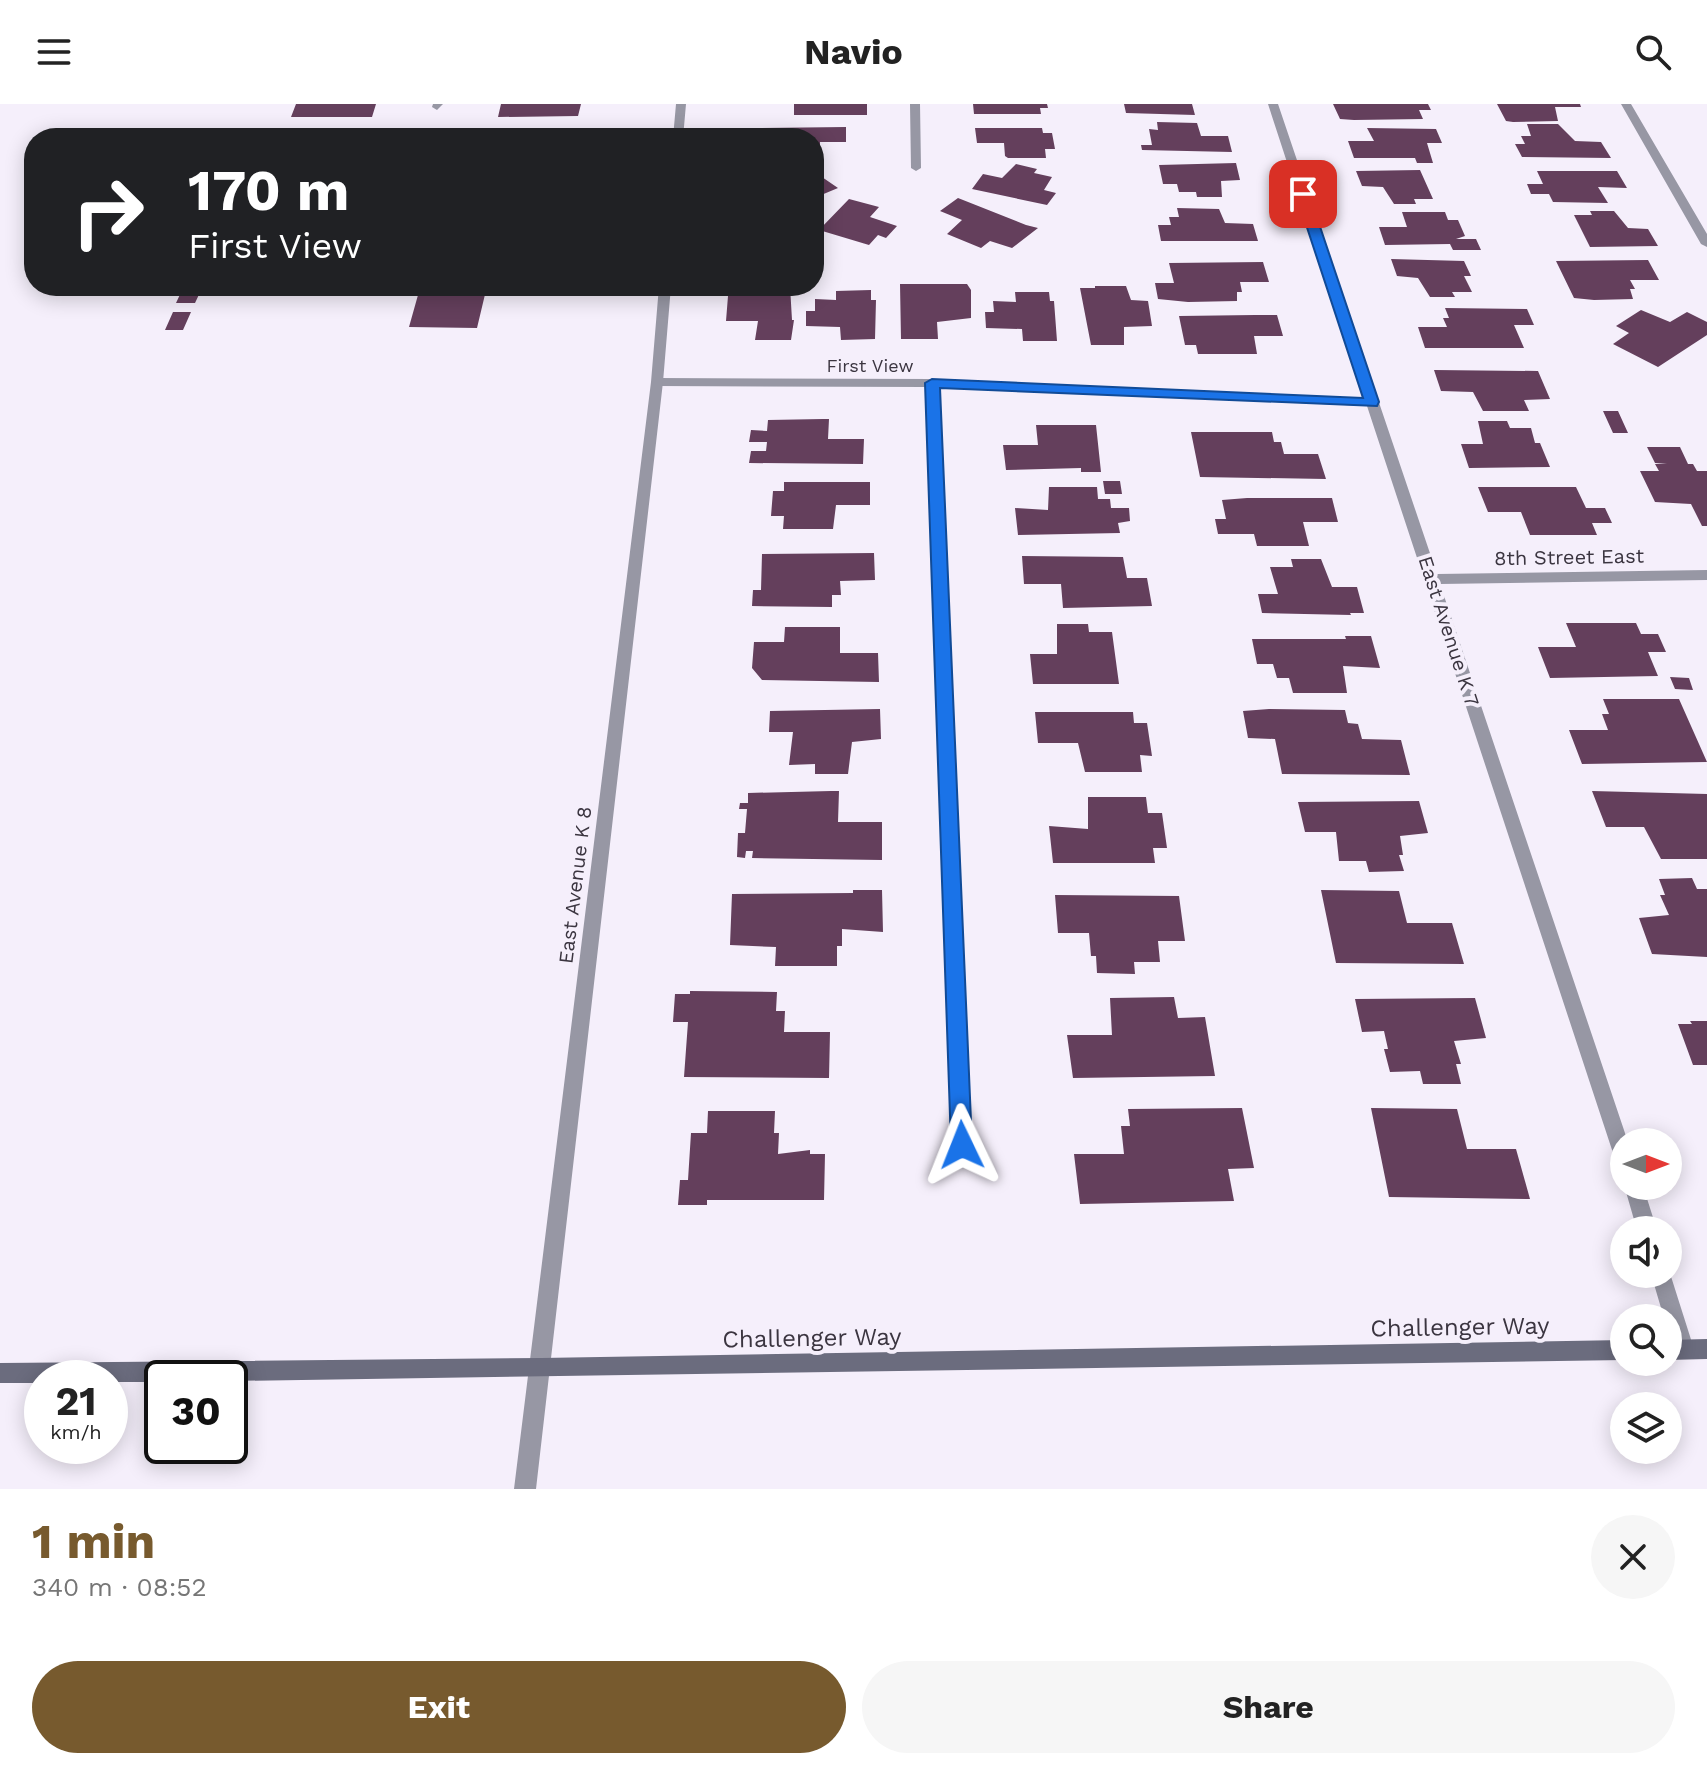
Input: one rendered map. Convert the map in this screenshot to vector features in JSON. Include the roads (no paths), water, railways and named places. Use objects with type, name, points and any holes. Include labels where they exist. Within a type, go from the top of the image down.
[{"type":"main road","points":[[1682,1350],[1707,1349]]},
{"type":"main road","name":"Challenger Way","points":[[0,1373],[541,1368],[1610,1350]]},
{"type":"street","points":[[679,128],[681,104]]},
{"type":"street","points":[[915,104],[916,168]]},
{"type":"street","name":"East Avenue K 7","points":[[1273,104],[1614,1128]]},
{"type":"street","points":[[1626,104],[1707,244]]},
{"type":"street","name":"East Avenue K 8","points":[[525,1489],[657,382],[664,296]]},
{"type":"street","name":"First View","points":[[657,382],[932,383],[1372,402]]},
{"type":"street","points":[[932,383],[962,1145]]},
{"type":"street","name":"8th Street East","points":[[1432,579],[1707,575]]}]
